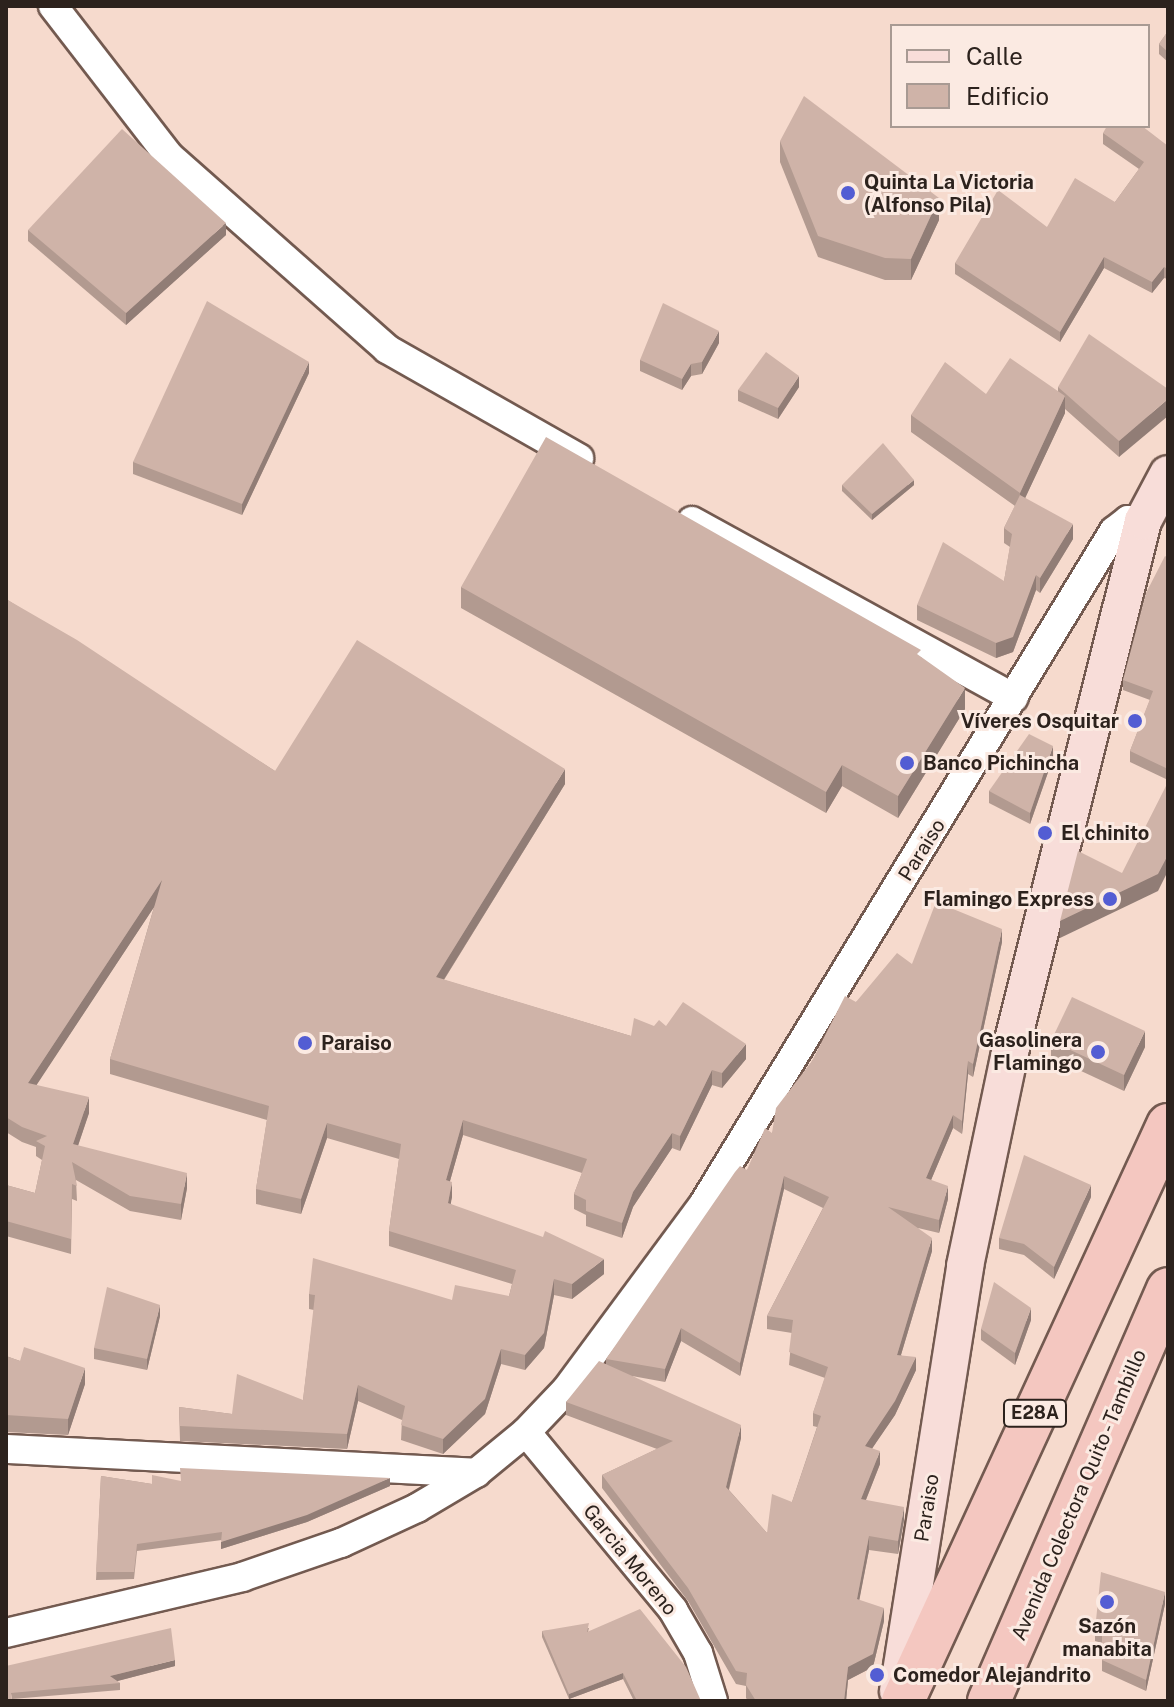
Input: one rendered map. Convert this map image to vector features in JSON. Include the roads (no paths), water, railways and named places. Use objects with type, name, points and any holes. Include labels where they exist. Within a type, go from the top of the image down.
[{"type":"highway","name":"E28A","points":[[900,1701],[1168,1125]]},
{"type":"highway","name":"Avenida Colectora Quito - Tambillo","points":[[989,1701],[1168,1289]]},
{"type":"main road","name":"Paraiso","points":[[900,1701],[965,1266],[1056,858],[1143,521],[1168,474]]},
{"type":"street","points":[[53,6],[169,156],[387,349],[608,475]]},
{"type":"street","points":[[664,505],[1014,698]]},
{"type":"street","name":"Paraiso","points":[[6,1633],[242,1577],[327,1548],[417,1508],[476,1473],[526,1432],[566,1390],[703,1205],[1114,531],[1128,520],[1143,521]]},
{"type":"street","name":"Garcia Moreno","points":[[526,1432],[673,1610],[698,1653],[713,1701]]},
{"type":"street","points":[[6,1449],[476,1473]]},
{"type":"place","name":"Quinta La Victoria (Alfonso Pila)","points":[[848,193]]},
{"type":"place","name":"Víveres Osquitar","points":[[1135,721]]},
{"type":"place","name":"Banco Pichincha","points":[[907,763]]},
{"type":"place","name":"El chinito","points":[[1045,833]]},
{"type":"place","name":"Flamingo Express","points":[[1110,899]]},
{"type":"place","name":"Paraiso","points":[[305,1043]]},
{"type":"place","name":"Gasolinera Flamingo","points":[[1098,1052]]},
{"type":"place","name":"Sazón manabita","points":[[1107,1602]]},
{"type":"place","name":"Comedor Alejandrito","points":[[877,1675]]}]
